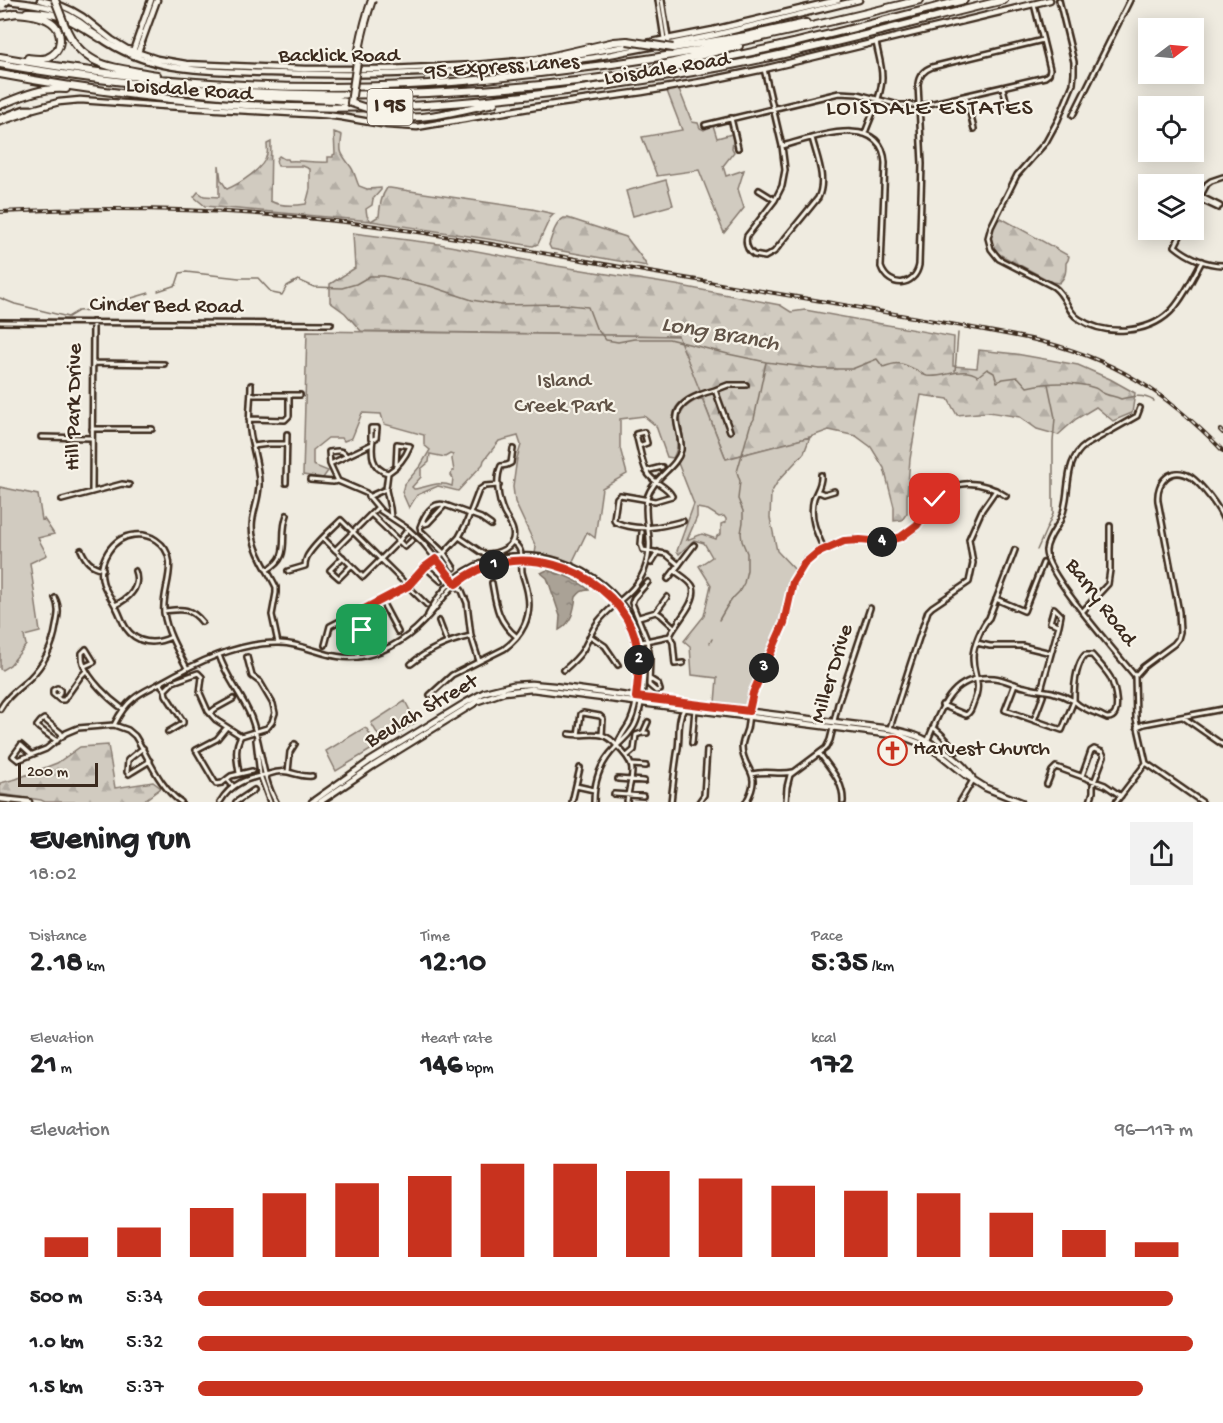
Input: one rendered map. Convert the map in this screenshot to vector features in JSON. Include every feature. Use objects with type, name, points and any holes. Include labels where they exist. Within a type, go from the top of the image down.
[{"type":"highway","points":[[351,103],[358,47],[372,0]]},
{"type":"highway","name":"I 95","points":[[0,57],[87,71],[231,84],[336,87],[448,83],[628,62],[694,51],[920,0]]},
{"type":"highway","name":"95 Express Lanes","points":[[0,64],[116,81],[262,93],[454,92],[599,78],[670,68],[746,54],[964,0]]},
{"type":"highway","name":"I 95","points":[[0,74],[94,90],[196,101],[321,107],[414,106],[517,97],[721,67],[1004,0]]},
{"type":"highway","points":[[56,2],[64,26],[77,47],[98,63],[189,81]]},
{"type":"highway","points":[[540,59],[614,42],[668,43],[746,36],[872,8],[901,4]]},
{"type":"highway","points":[[0,16],[33,11],[55,14],[76,23],[100,38]]},
{"type":"highway","points":[[0,57],[44,58],[53,54],[59,46],[57,28],[51,22],[33,15],[14,13]]},
{"type":"highway","points":[[599,78],[729,49],[759,38]]},
{"type":"highway","points":[[116,81],[200,94],[336,100],[391,116],[407,118],[494,104],[517,97]]},
{"type":"highway","points":[[0,105],[31,92],[45,89],[94,90]]},
{"type":"main road","points":[[40,0],[71,10],[135,55]]},
{"type":"main road","points":[[135,55],[151,0]]},
{"type":"main road","points":[[135,55],[157,0]]},
{"type":"main road","name":"Backlick Road","points":[[135,55],[192,64],[305,69],[411,69],[540,59],[668,43],[838,0]]},
{"type":"main road","name":"Backlick Road","points":[[135,55],[161,65],[203,70],[306,74],[411,74],[476,70],[581,59],[757,26],[859,0]]},
{"type":"main road","name":"Loisdale Road","points":[[0,122],[59,102],[86,100],[325,115],[410,127],[706,81],[1050,0]]},
{"type":"main road","points":[[2,2],[38,5],[63,12],[85,25],[118,50],[135,55]]},
{"type":"main road","name":"Loisdale Road","points":[[0,118],[24,109],[33,109]]},
{"type":"main road","name":"Beulah Street","points":[[312,802],[350,774],[478,701],[504,692],[522,689],[638,700],[833,725],[900,736],[926,743]]},
{"type":"main road","name":"Beulah Street","points":[[638,700],[686,708],[748,714]]},
{"type":"main road","name":"Beulah Street","points":[[833,725],[890,729],[909,734],[926,743],[966,776],[986,788],[1021,802]]},
{"type":"main road","name":"Beulah Street","points":[[320,802],[383,756]]},
{"type":"main road","points":[[0,799],[29,802]]},
{"type":"street","points":[[660,0],[668,43]]},
{"type":"street","points":[[1059,0],[1074,63],[1073,84],[1051,134],[1040,150],[1020,170],[991,226],[988,238],[992,251],[1002,261],[1054,287],[1061,292],[1075,316],[1103,329],[1141,328],[1170,313],[1202,261]]},
{"type":"street","points":[[1073,115],[1130,0]]},
{"type":"street","points":[[705,125],[838,93],[858,94],[899,105],[933,104],[1045,77],[1050,69],[1034,4]]},
{"type":"street","points":[[782,146],[845,132],[865,133],[877,141],[885,156],[881,266],[891,280],[899,282],[909,280],[919,265],[922,164],[918,80],[921,74],[927,69],[1043,40]]},
{"type":"street","points":[[865,133],[881,87],[882,75],[876,42]]},
{"type":"street","points":[[764,69],[785,159],[785,175],[775,200],[747,236],[747,248],[752,254],[762,257],[771,255],[818,198],[822,182],[813,138]]},
{"type":"street","points":[[1002,87],[1006,104]]},
{"type":"street","points":[[966,96],[974,129]]},
{"type":"street","points":[[731,118],[738,148]]},
{"type":"street","points":[[1204,190],[1208,182],[1223,177]]},
{"type":"street","points":[[759,190],[775,200]]},
{"type":"street","points":[[1204,199],[1219,207]]},
{"type":"street","points":[[1178,240],[1175,246],[1211,265],[1223,266]]},
{"type":"street","name":"Cinder Bed Road","points":[[0,322],[331,324]]},
{"type":"street","name":"Hill Park Drive","points":[[92,492],[93,322]]},
{"type":"street","points":[[93,363],[164,363]]},
{"type":"street","points":[[251,385],[249,419],[259,487],[252,516],[252,532],[256,550],[276,587],[272,615],[278,643]]},
{"type":"street","points":[[564,670],[580,654],[601,618],[638,583],[646,566],[649,551],[647,499],[656,481],[670,467],[681,450],[676,420],[684,403],[728,385],[746,386]]},
{"type":"street","points":[[715,390],[730,431]]},
{"type":"street","points":[[251,395],[300,395]]},
{"type":"street","points":[[249,419],[285,420],[289,416],[289,395]]},
{"type":"street","name":"Barry Road","points":[[1135,676],[1082,612],[1048,561],[1046,554],[1047,544],[1064,509],[1070,468],[1077,453],[1086,445],[1134,419],[1140,408]]},
{"type":"street","points":[[92,429],[152,429]]},
{"type":"street","points":[[639,446],[647,443],[644,432],[636,434],[639,446],[646,471],[672,496],[658,501],[620,495],[617,498],[614,519],[618,523],[640,528],[683,521]]},
{"type":"street","points":[[286,483],[287,434]]},
{"type":"street","points":[[41,437],[92,438]]},
{"type":"street","points":[[373,439],[374,463],[382,471],[388,473]]},
{"type":"street","points":[[253,446],[287,444]]},
{"type":"street","points":[[330,464],[372,444]]},
{"type":"street","points":[[388,473],[396,468],[402,461],[410,447],[397,444],[396,468]]},
{"type":"street","points":[[459,537],[484,554],[506,549],[512,542],[513,530],[500,503],[499,469],[511,463],[513,449]]},
{"type":"street","points":[[338,481],[330,464],[329,452],[342,451],[346,456]]},
{"type":"street","points":[[646,471],[662,467]]},
{"type":"street","points":[[388,473],[386,489],[391,517]]},
{"type":"street","points":[[1202,802],[1146,763],[1137,727],[1135,676],[1143,667],[1174,644],[1180,632],[1179,612],[1158,501],[1160,483],[1173,474],[1191,477],[1211,499],[1223,518]]},
{"type":"street","points":[[820,475],[821,481],[813,503],[813,519],[824,549]]},
{"type":"street","points":[[310,480],[338,481],[362,490],[377,508],[417,536],[462,591],[467,603],[471,636],[479,661]]},
{"type":"street","points":[[62,500],[122,484],[129,485]]},
{"type":"street","points":[[746,802],[752,787],[752,774],[744,758],[742,747],[748,714],[753,693],[784,623],[795,577],[800,568],[807,560],[824,549],[849,540],[883,542],[901,537],[917,525],[936,497],[955,486],[976,484],[988,486],[1006,496]]},
{"type":"street","points":[[326,645],[330,626],[408,586],[425,567],[444,553],[459,537],[482,487],[499,485]]},
{"type":"street","points":[[368,497],[386,489]]},
{"type":"street","points":[[817,490],[824,494],[834,491]]},
{"type":"street","points":[[890,729],[928,612],[969,582],[974,564],[969,539],[982,510],[996,490]]},
{"type":"street","points":[[454,568],[444,553],[421,531],[422,521],[430,510],[440,503],[470,513],[491,525]]},
{"type":"street","points":[[422,521],[425,524],[428,523],[446,505]]},
{"type":"street","points":[[336,550],[377,508]]},
{"type":"street","points":[[371,514],[405,547],[412,540]]},
{"type":"street","points":[[267,570],[276,566],[281,558],[287,515]]},
{"type":"street","points":[[288,571],[306,567],[306,558],[341,520],[426,604]]},
{"type":"street","points":[[1082,612],[1108,584],[1110,526]]},
{"type":"street","points":[[323,538],[363,577],[408,529]]},
{"type":"street","points":[[642,532],[643,550],[666,554],[679,565]]},
{"type":"street","points":[[171,637],[153,642],[136,638],[126,628],[104,584],[103,568],[109,550],[122,538],[130,535],[148,536],[166,551],[170,574],[164,596],[165,621],[187,668]]},
{"type":"street","points":[[430,695],[452,675],[504,649],[517,638],[524,626],[528,614],[528,593],[523,577],[519,547],[512,542]]},
{"type":"street","points":[[668,579],[694,545]]},
{"type":"street","points":[[81,550],[92,566],[103,568]]},
{"type":"street","points":[[942,705],[968,714],[978,688],[973,657],[976,643],[989,618],[1015,550]]},
{"type":"street","points":[[651,563],[658,552]]},
{"type":"street","points":[[343,557],[330,570],[339,578],[351,566]]},
{"type":"street","points":[[425,619],[445,588],[453,580],[483,562],[502,558],[549,559],[576,567],[600,582],[620,601],[629,614],[641,642],[644,666],[638,700],[630,723],[602,766],[594,790],[594,802]]},
{"type":"street","points":[[114,725],[123,709],[135,697],[187,668],[247,647],[278,643],[296,645],[331,656],[358,657],[378,653],[397,645],[410,636],[448,591],[468,575],[484,568],[521,559],[545,562],[573,571],[597,586],[617,604],[629,622],[637,646],[638,700]]},
{"type":"street","points":[[996,599],[1024,611],[1043,563]]},
{"type":"street","points":[[425,567],[441,581]]},
{"type":"street","points":[[115,605],[133,592],[137,580],[135,571]]},
{"type":"street","points":[[675,571],[694,589],[690,607],[674,627],[670,636],[675,664],[683,663]]},
{"type":"street","points":[[648,582],[632,603],[647,640],[650,679]]},
{"type":"street","points":[[638,583],[644,587]]},
{"type":"street","points":[[492,584],[500,618],[517,638]]},
{"type":"street","points":[[639,617],[656,612],[667,597]]},
{"type":"street","points":[[0,709],[12,693],[37,669],[52,646],[59,610],[56,598]]},
{"type":"street","points":[[381,600],[398,632]]},
{"type":"street","name":"Miller Drive","points":[[795,771],[819,754],[830,742],[840,696],[870,608]]},
{"type":"street","points":[[1041,690],[1059,625],[1061,615],[1054,608],[1050,622],[1059,625]]},
{"type":"street","points":[[164,611],[187,610],[195,614],[202,622]]},
{"type":"street","points":[[656,612],[674,627]]},
{"type":"street","points":[[351,616],[357,628],[358,657]]},
{"type":"street","points":[[440,621],[447,642]]},
{"type":"street","points":[[357,628],[362,630],[368,641],[366,645],[359,646]]},
{"type":"street","points":[[411,664],[447,642],[471,636]]},
{"type":"street","points":[[590,636],[605,646],[618,665]]},
{"type":"street","points":[[641,642],[670,636]]},
{"type":"street","points":[[976,643],[990,646],[1022,646],[1051,653]]},
{"type":"street","points":[[85,666],[94,662],[86,649],[82,653],[86,671],[103,692],[123,709]]},
{"type":"street","points":[[219,655],[225,671],[249,712],[265,774],[276,802]]},
{"type":"street","points":[[926,743],[942,705],[948,697],[958,688],[977,679],[994,678],[1059,694],[1074,700],[1078,705],[1107,718],[1115,714],[1117,709],[1110,678],[1092,655],[1085,655],[1082,659],[1074,684],[1074,700],[1062,730],[1005,710],[1015,684]]},
{"type":"street","points":[[239,773],[236,756],[238,741],[241,736],[265,729],[270,725],[275,712],[260,682],[252,676],[247,657]]},
{"type":"street","points":[[56,696],[64,700],[86,671]]},
{"type":"street","points":[[165,690],[173,682],[198,673],[202,677],[200,693],[210,713],[216,720],[241,736]]},
{"type":"street","points":[[160,683],[183,721],[168,732]]},
{"type":"street","points":[[1034,720],[1042,696]]},
{"type":"street","points":[[210,713],[233,699]]},
{"type":"street","points":[[671,802],[681,714],[686,708]]},
{"type":"street","points":[[692,743],[695,709]]},
{"type":"street","points":[[1137,727],[1223,709]]},
{"type":"street","points":[[579,735],[580,718],[583,713],[600,716],[603,723],[602,735]]},
{"type":"street","points":[[1182,717],[1223,745]]},
{"type":"street","points":[[57,741],[39,728],[40,721],[44,719],[61,733],[62,737]]},
{"type":"street","points":[[627,756],[633,750],[636,735],[645,733],[648,722]]},
{"type":"street","points":[[31,754],[21,746],[13,756],[18,760],[46,749],[69,731],[78,728],[114,725],[124,728],[132,733],[168,790],[181,802]]},
{"type":"street","points":[[226,727],[217,739],[196,750],[216,784],[239,773],[252,771]]},
{"type":"street","points":[[933,727],[957,751]]},
{"type":"street","points":[[255,732],[260,775],[270,802]]},
{"type":"street","points":[[569,734],[602,735],[612,740],[627,756],[632,765],[627,802]]},
{"type":"street","points":[[288,772],[290,752],[295,744]]},
{"type":"street","points":[[143,748],[128,760],[127,772],[129,774],[150,761]]},
{"type":"street","points":[[1082,776],[1091,751],[1096,749],[1102,752],[1104,756],[1094,781],[1090,802]]},
{"type":"street","points":[[699,802],[704,795],[707,750]]},
{"type":"street","points":[[819,754],[841,785],[843,802]]},
{"type":"street","points":[[1116,802],[1146,763]]},
{"type":"street","points":[[632,765],[646,766]]},
{"type":"street","points":[[1047,784],[1056,767],[1105,785],[1120,796]]},
{"type":"street","points":[[572,802],[580,768]]},
{"type":"street","points":[[752,774],[763,771],[787,773],[795,771]]},
{"type":"street","points":[[786,802],[788,780],[795,771]]},
{"type":"street","points":[[220,802],[233,786],[260,775],[288,772],[305,777],[312,776]]},
{"type":"street","points":[[227,779],[233,786]]},
{"type":"street","points":[[618,779],[644,781]]},
{"type":"street","points":[[960,802],[974,779]]},
{"type":"street","points":[[576,786],[594,790]]},
{"type":"street","points":[[236,802],[254,790]]},
{"type":"street","points":[[614,794],[643,796]]},
{"type":"green space","points":[[679,89],[692,122],[698,123],[704,130],[713,125],[717,138],[732,134],[734,152],[723,166],[726,176],[744,170],[738,189],[744,208],[724,233],[699,170],[657,176],[642,137],[682,130],[667,91]]},
{"type":"green space","points":[[334,132],[342,135],[342,153],[359,186],[367,189],[381,188],[373,199],[372,205],[366,209],[371,221],[205,206],[194,197],[198,192],[204,196],[219,197],[219,165],[221,180],[227,189],[257,170],[267,154],[267,144],[271,142],[270,201],[287,205],[306,204],[310,189],[310,169],[303,166],[278,166],[276,159],[279,156],[289,161],[328,162],[328,157],[333,157],[335,154]]},
{"type":"green space","points":[[666,180],[673,205],[633,216],[626,191]]},
{"type":"green space","points":[[387,188],[554,214],[538,244],[533,246],[371,221],[379,216],[382,198]]},
{"type":"green space","points":[[564,218],[626,237],[647,266],[551,249],[549,245],[554,230]]},
{"type":"green space","points":[[1001,218],[1069,256],[1066,271],[1059,283],[1052,282],[997,253],[991,236],[998,219]]},
{"type":"green space","points":[[353,233],[439,244],[676,285],[780,305],[791,312],[805,310],[954,337],[953,366],[977,368],[979,350],[1078,365],[1135,393],[1132,413],[1113,421],[1096,407],[1076,419],[1058,435],[1037,429],[1020,417],[989,412],[957,415],[948,399],[921,395],[910,459],[907,513],[902,520],[894,521],[894,507],[884,468],[871,447],[856,436],[829,430],[726,459],[678,336],[361,331],[345,313],[330,302],[330,284],[355,268]]},
{"type":"green space","name":"Island Creek Park","points":[[307,331],[678,336],[700,391],[677,406],[674,422],[677,448],[673,458],[667,457],[656,426],[644,416],[620,419],[620,448],[627,474],[602,488],[595,538],[587,532],[572,563],[535,554],[536,547],[515,502],[513,487],[521,445],[518,436],[499,441],[483,464],[458,491],[438,486],[417,495],[409,508],[402,492],[404,485],[430,450],[424,445],[424,435],[384,424],[381,414],[362,413],[352,438],[344,441],[342,438],[328,438],[313,450],[313,465],[328,471],[323,478],[303,475]],"holes":[[[430,454],[445,457],[453,455],[452,486],[433,484],[414,489],[412,487],[421,477],[421,469],[429,462]]]},
{"type":"green space","points":[[702,398],[726,459],[810,437],[804,453],[778,481],[771,493],[770,518],[777,551],[796,571],[790,584],[780,625],[750,691],[747,705],[743,707],[715,703],[717,678],[692,675],[690,646],[684,641],[704,616],[711,585],[699,566],[712,557],[704,543],[694,540],[679,554],[677,551],[694,504],[678,463],[684,444],[680,418],[682,411],[689,404]],"holes":[[[697,508],[708,510],[726,519],[726,522],[721,524],[721,534],[716,539],[702,534],[687,540],[697,517]]]},
{"type":"green space","points":[[0,487],[38,495],[42,520],[44,519],[54,534],[38,538],[47,555],[30,563],[40,632],[24,636],[26,645],[10,665],[2,670],[0,669]]},
{"type":"green space","points":[[405,701],[416,722],[383,743],[371,723]]},
{"type":"green space","points":[[364,728],[367,729],[377,746],[336,771],[326,751]]},
{"type":"green space","points":[[108,745],[115,788],[153,782],[161,788],[142,802],[45,802],[0,794],[0,783],[57,763],[80,747]]},
{"type":"water","points":[[547,570],[569,577],[589,590],[581,592],[576,597],[570,620],[559,630],[560,616],[547,578],[541,573]]},
{"type":"waterway","name":"Long Branch","points":[[158,291],[176,285],[180,273],[186,272],[258,278],[272,293],[282,295],[287,286],[298,280],[314,287],[342,288],[356,284],[370,276],[383,276],[430,286],[472,300],[501,305],[560,304],[588,307],[596,328],[606,340],[618,342],[634,339],[669,339],[766,362],[820,369],[852,369],[877,359],[883,367],[902,364],[927,376],[959,372],[978,376],[987,369],[994,373],[997,382],[1018,377],[1027,387],[1070,383],[1095,388],[1121,399],[1138,396],[1154,401]]},
{"type":"waterway","name":"Long Branch","points":[[0,298],[68,317],[78,311],[91,310],[149,293]]},
{"type":"waterway","points":[[955,371],[958,333]]},
{"type":"waterway","points":[[719,620],[739,592],[747,570],[747,553],[741,533],[743,511],[738,499],[740,481],[737,472],[754,419],[766,362]]},
{"type":"waterway","points":[[1037,550],[1053,514],[1055,418],[1048,384]]},
{"type":"waterway","points":[[710,643],[712,639]]},
{"type":"railway","points":[[0,212],[86,209],[173,210],[259,214],[345,222],[420,232],[1031,339],[1087,356],[1136,380],[1159,394],[1180,411],[1223,451]]},
{"type":"railway","points":[[1220,430],[1223,433]]},
{"type":"place","name":"Harvest Church","points":[[892,750]]},
{"type":"district","name":"LOISDALE ESTATES","points":[[930,109]]},
{"type":"route","points":[[362,630],[357,628],[351,616],[408,586],[425,567],[436,559],[456,584],[468,575],[492,565],[527,560],[545,562],[579,574],[617,604],[629,622],[637,646],[639,672],[636,697],[749,711],[753,693],[784,623],[793,582],[804,564],[817,553],[844,541],[883,542],[901,537],[917,525],[935,499]]}]
